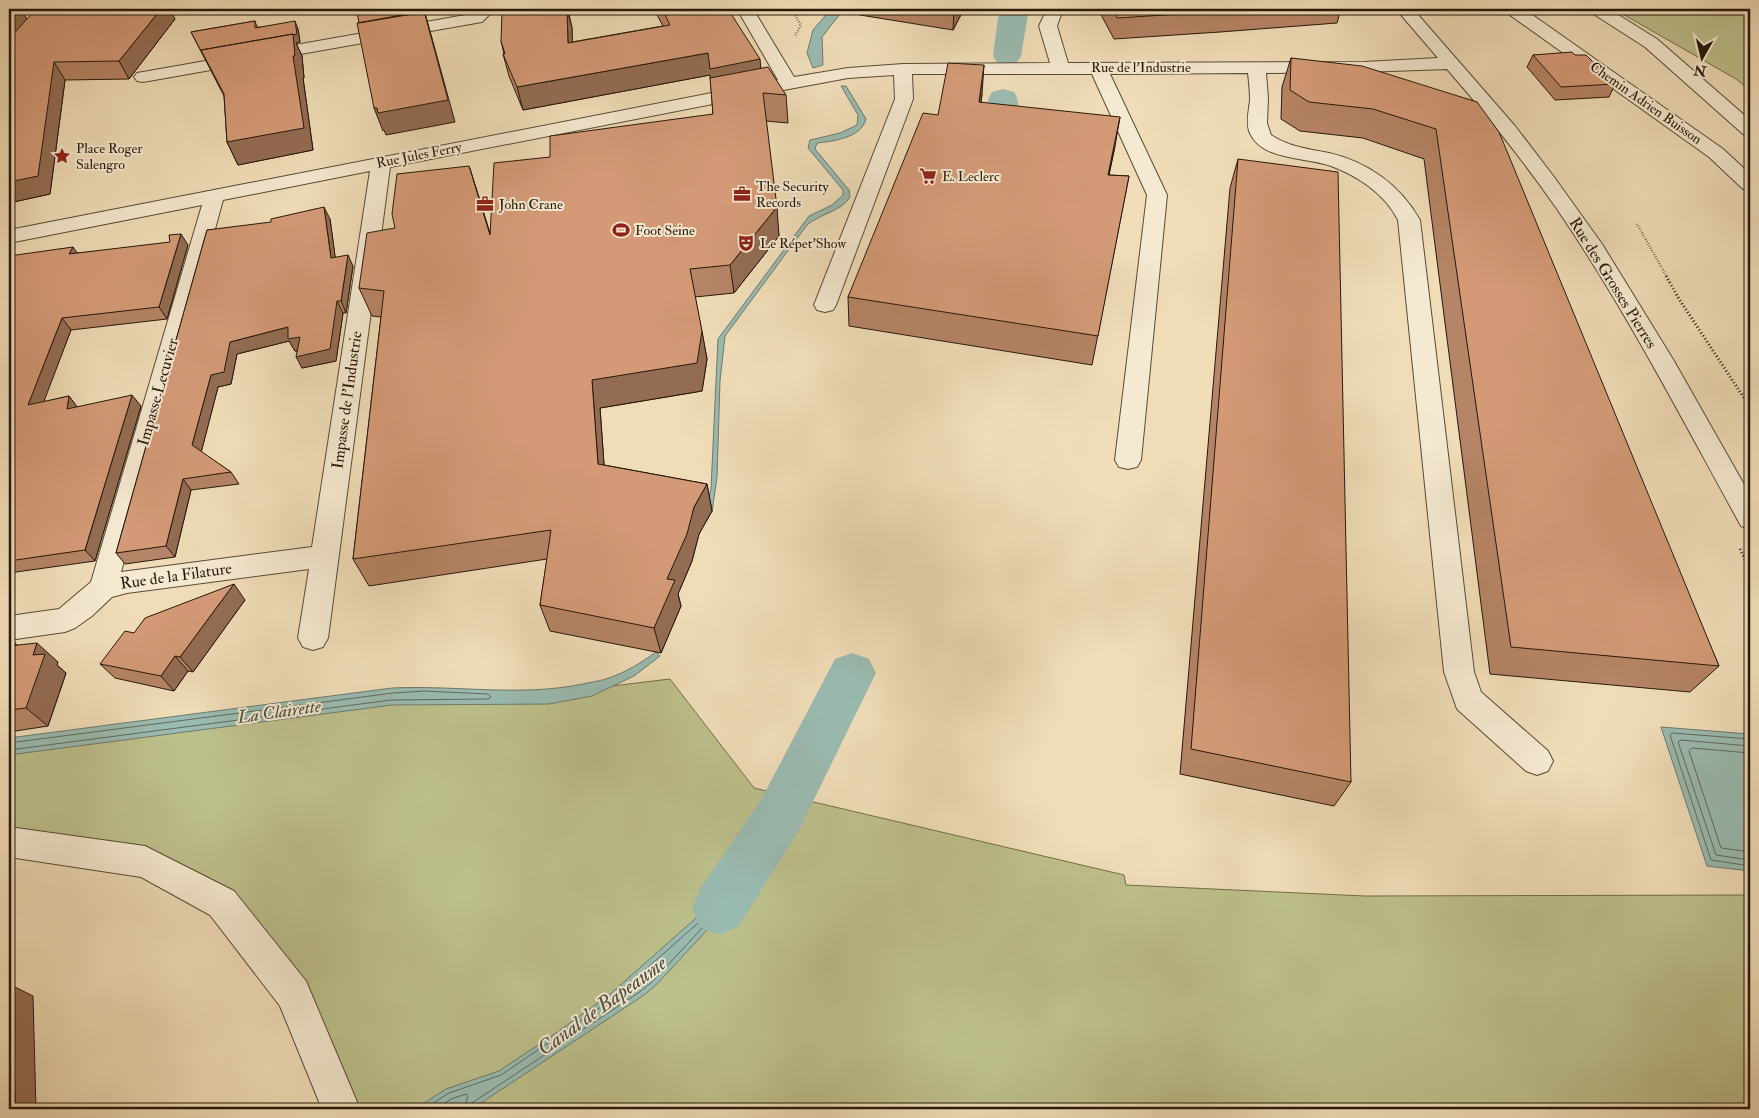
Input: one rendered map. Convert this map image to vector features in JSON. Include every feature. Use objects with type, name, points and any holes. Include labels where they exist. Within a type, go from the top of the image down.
[{"type":"street","points":[[143,77],[476,18],[487,9]]},
{"type":"street","points":[[745,9],[790,83]]},
{"type":"street","points":[[1055,9],[1048,26],[1061,68]]},
{"type":"street","name":"Rue des Grosses Pierres","points":[[1404,9],[1515,138],[1566,208],[1656,352],[1750,519]]},
{"type":"street","name":"Chemin Adrien Buisson","points":[[1513,9],[1716,153],[1750,185]]},
{"type":"street","points":[[1598,9],[1651,43],[1750,130]]},
{"type":"street","points":[[1427,10],[1428,35]]},
{"type":"street","name":"Rue de l'Industrie","points":[[830,76],[875,70],[903,69],[1364,67],[1452,63]]},
{"type":"street","points":[[1098,67],[1157,195],[1128,460]]},
{"type":"street","points":[[1256,67],[1259,94],[1258,127],[1260,134],[1274,146],[1337,162],[1366,176],[1404,208],[1409,220],[1458,672],[1468,700],[1537,761]]},
{"type":"street","points":[[825,305],[904,99],[903,69]]},
{"type":"street","name":"Rue Jules Ferry","points":[[9,236],[830,76]]},
{"type":"street","name":"Impasse de l'Industrie","points":[[313,638],[382,163]]},
{"type":"street","name":"Impasse Lecuvier","points":[[102,588],[214,196]]},
{"type":"street","name":"Rue de la Filature","points":[[9,628],[66,620],[82,608],[102,588],[127,582],[325,556]]},
{"type":"street","points":[[9,842],[145,862],[222,904],[292,994],[341,1109]]},
{"type":"path","points":[[791,9],[801,25],[795,35],[799,41]]},
{"type":"path","points":[[1637,224],[1679,299],[1750,407]]},
{"type":"green space","points":[[1614,9],[1750,9],[1750,90],[1736,79]]},
{"type":"green space","points":[[670,679],[754,788],[1124,875],[1126,885],[1365,896],[1750,895],[1750,1109],[341,1109],[293,994],[222,903],[145,862],[9,842],[9,751],[287,710],[513,698]]},
{"type":"water","points":[[831,9],[844,9],[822,37],[823,65],[813,68],[807,53],[813,30]]},
{"type":"water","points":[[841,86],[846,86],[866,119],[859,130],[853,134],[839,140],[817,143],[815,149],[849,190],[850,197],[842,206],[807,225],[725,336],[720,381],[717,477],[712,512],[706,510],[711,489],[718,339],[809,216],[832,205],[843,195],[843,190],[808,148],[810,140],[840,133],[857,125],[858,115]]},
{"type":"water","name":"La Clairette","points":[[656,652],[660,656],[634,676],[592,696],[549,704],[392,705],[9,755],[9,738],[392,688],[536,690],[559,688],[609,678],[633,667]]},
{"type":"water","points":[[1661,727],[1749,734],[1750,871],[1707,866]]},
{"type":"water","points":[[747,851],[751,857],[761,862],[734,901],[657,984],[644,995],[472,1109],[415,1109],[446,1089],[499,1071],[608,996],[695,919],[736,870]]},
{"type":"building","points":[[36,9],[161,9],[119,61],[54,62],[38,176],[9,182],[9,39]]},
{"type":"building","points":[[374,9],[424,9],[425,12],[359,23],[357,12]]},
{"type":"building","points":[[567,9],[568,43],[670,25],[662,9],[728,9],[760,59],[710,69],[708,53],[517,87],[503,54],[505,54],[501,41],[502,12]]},
{"type":"building","points":[[1112,9],[1260,9],[1117,18]]},
{"type":"building","points":[[424,11],[448,100],[378,113],[377,108],[374,108],[357,23]]},
{"type":"building","points":[[255,21],[255,28],[295,21],[297,34],[201,51],[191,32]]},
{"type":"building","points":[[293,34],[295,56],[293,56],[304,128],[227,142],[224,94],[201,50]]},
{"type":"building","points":[[1572,52],[1575,55],[1586,55],[1615,84],[1561,87],[1533,55]]},
{"type":"building","points":[[1291,58],[1362,66],[1477,102],[1499,132],[1719,666],[1511,647],[1436,129],[1373,109],[1309,102],[1290,90]]},
{"type":"building","points":[[948,63],[984,65],[979,102],[1120,117],[1108,175],[1129,176],[1098,336],[848,297],[923,113],[938,115]]},
{"type":"building","points":[[768,67],[786,95],[763,93],[777,207],[730,265],[690,269],[702,331],[697,363],[592,380],[598,464],[707,484],[694,507],[687,534],[667,579],[675,580],[654,628],[540,605],[551,530],[353,559],[384,291],[359,288],[367,233],[395,228],[392,214],[397,174],[469,166],[490,235],[494,163],[550,157],[550,136],[713,114],[710,78]]},
{"type":"building","points":[[1238,159],[1338,172],[1351,782],[1191,749]]},
{"type":"building","points":[[324,207],[331,258],[348,255],[341,301],[337,301],[330,349],[296,357],[300,337],[288,339],[288,327],[230,342],[224,372],[211,375],[192,445],[231,472],[183,479],[166,546],[116,553],[207,230],[271,222],[271,219]]},
{"type":"building","points":[[181,234],[159,307],[62,318],[28,405],[69,396],[67,409],[132,395],[85,550],[9,561],[9,256],[73,247],[69,254],[170,242],[169,235]]},
{"type":"building","points":[[234,584],[180,657],[175,656],[161,676],[100,664],[125,631],[134,633],[145,618]]},
{"type":"building","points":[[37,643],[33,655],[45,654],[26,708],[9,710],[9,646]]},
{"type":"building","points":[[13,986],[15,1109],[9,1109],[9,988]]},
{"type":"waterway","name":"Canal de Bapeaume","points":[[1007,56],[1015,9]]},
{"type":"waterway","name":"Canal de Bapeaume","points":[[1002,127],[1003,98]]},
{"type":"waterway","name":"Canal de Bapeaume","points":[[719,908],[780,815],[852,673]]},
{"type":"place","name":"Place Roger Salengro","points":[[62,156]]},
{"type":"place","name":"E. Leclerc","points":[[928,176]]},
{"type":"place","name":"The Security Records","points":[[742,194]]},
{"type":"place","name":"John Crane","points":[[485,204]]},
{"type":"place","name":"Foot Seine","points":[[621,230]]},
{"type":"place","name":"Le Répet'Show","points":[[746,243]]}]
